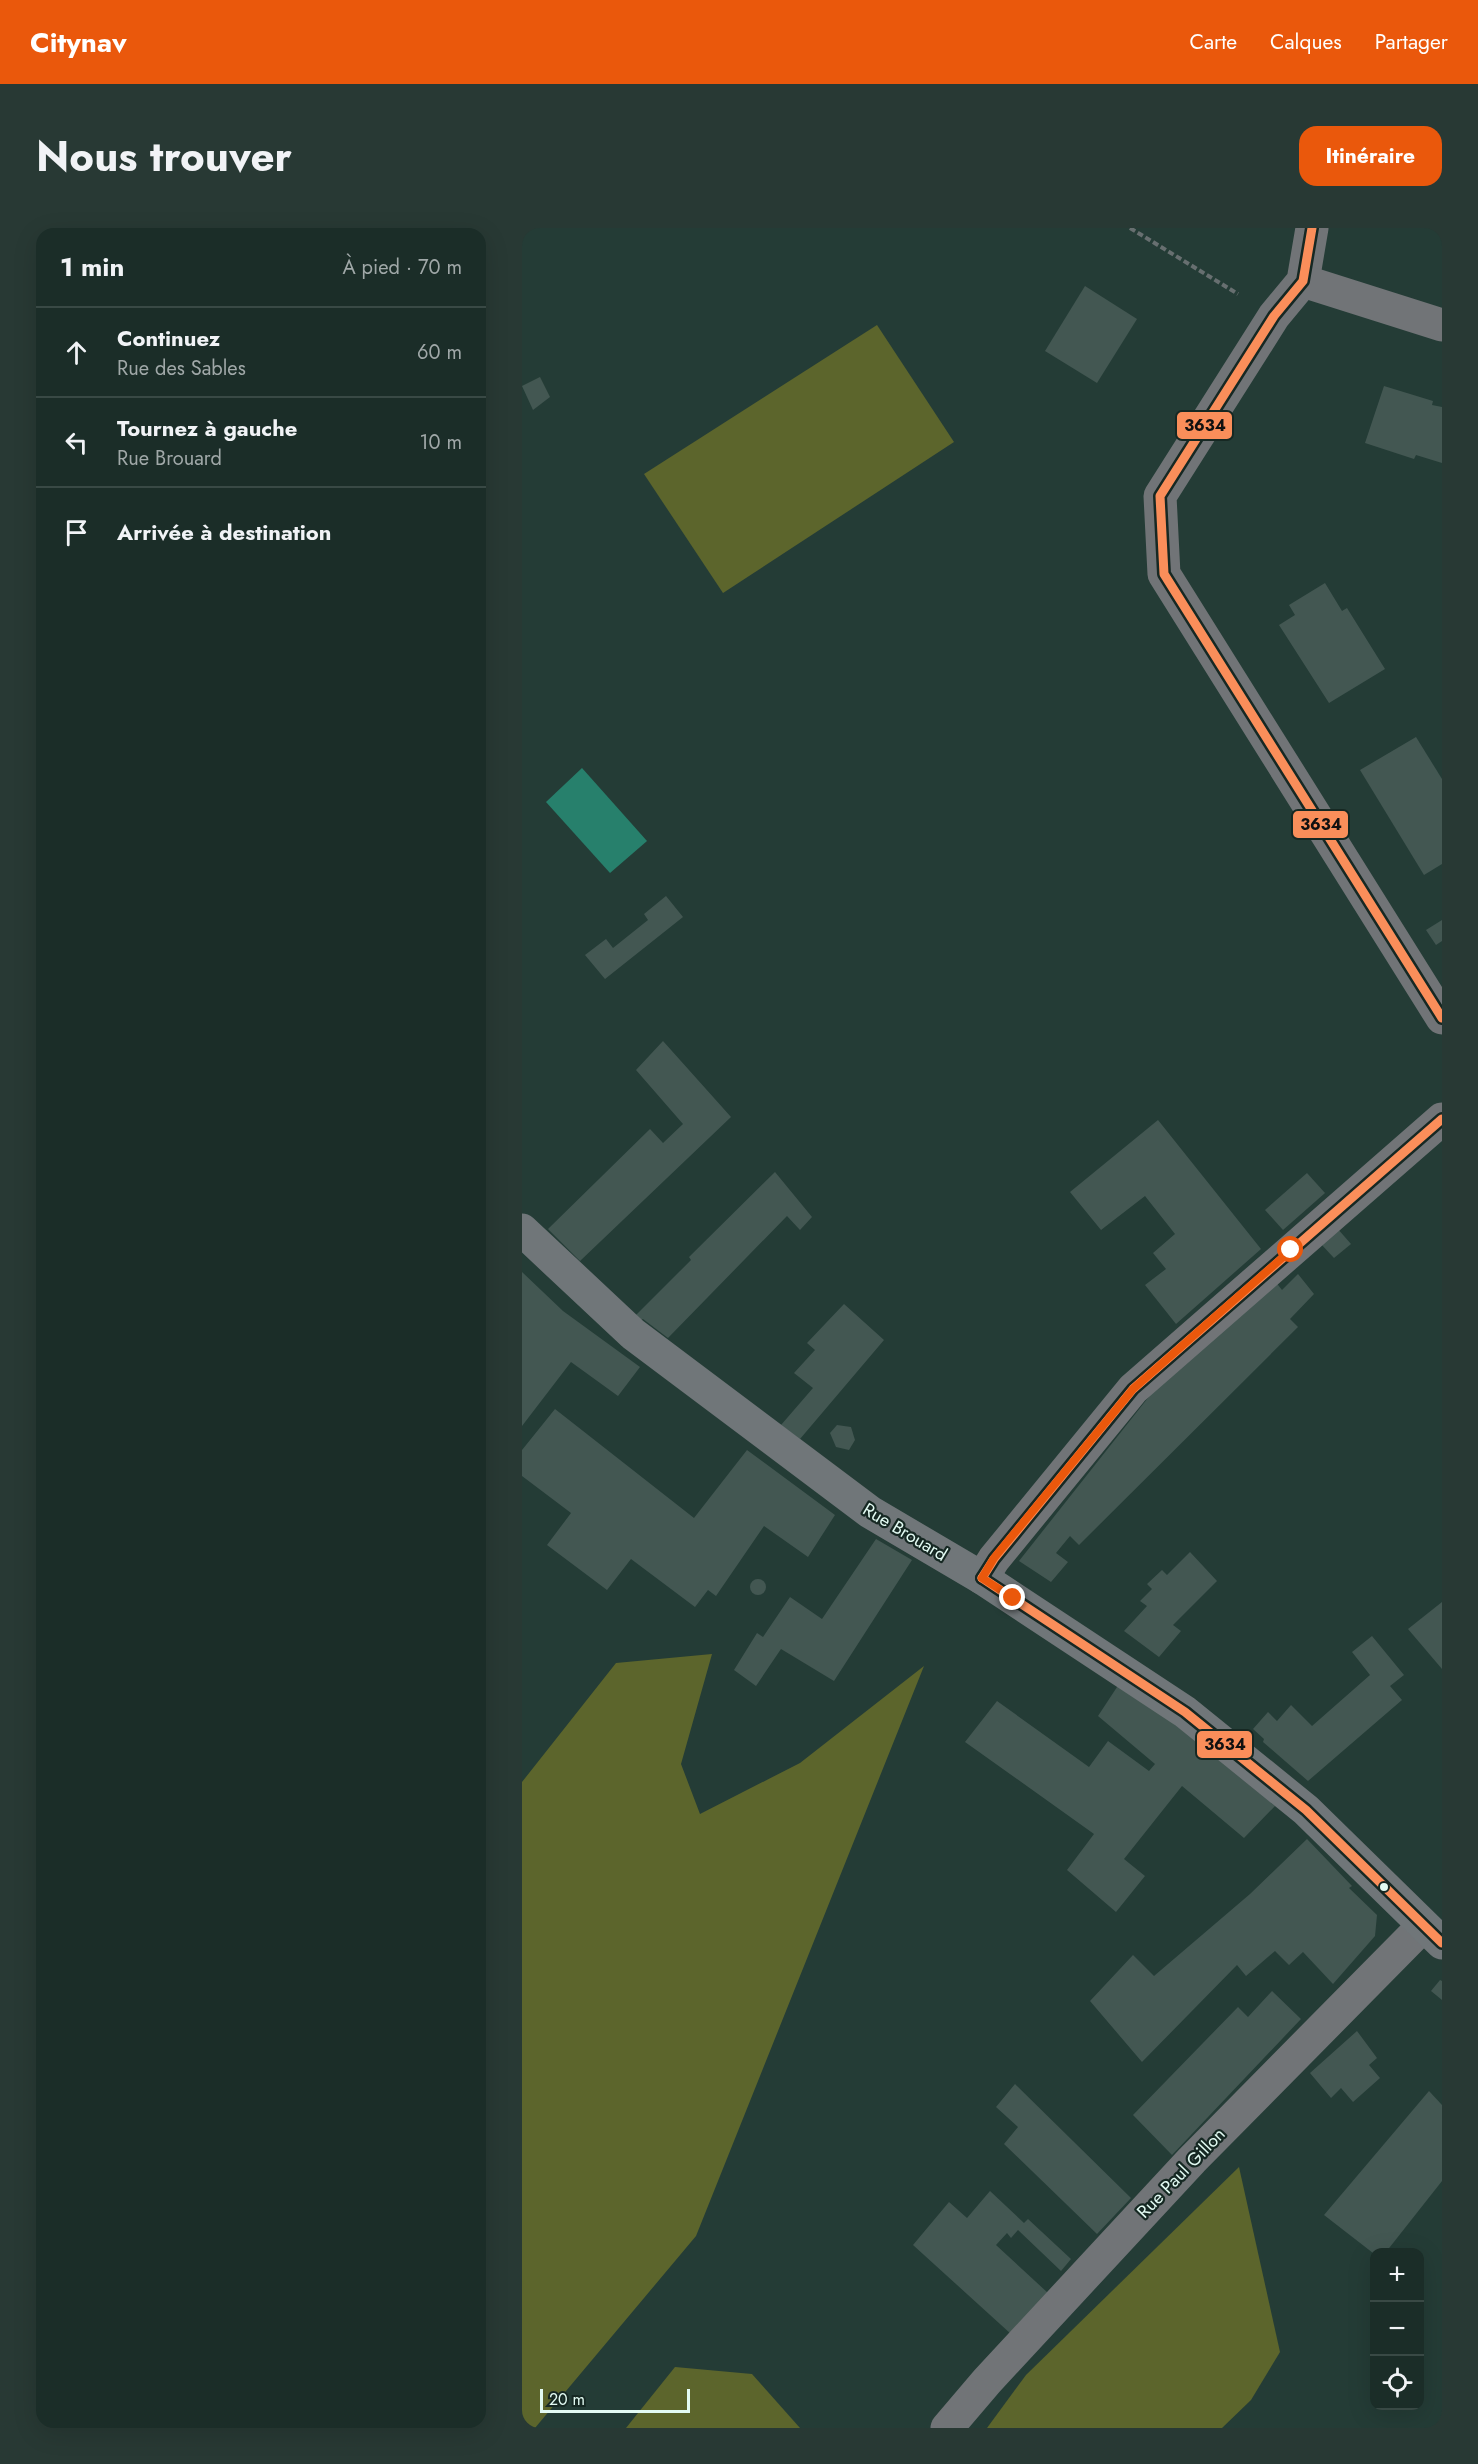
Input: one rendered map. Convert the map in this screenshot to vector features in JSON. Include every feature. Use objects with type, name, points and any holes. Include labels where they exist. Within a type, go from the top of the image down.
[{"type":"street","points":[[1312,228],[1303,280],[1274,316],[1160,496],[1164,574],[1442,1018]]},
{"type":"street","points":[[1303,280],[1442,325]]},
{"type":"street","points":[[982,1578],[994,1558],[1133,1389],[1442,1119]]},
{"type":"street","name":"Rue Brouard","points":[[522,1230],[643,1341],[870,1512],[982,1578],[1185,1712],[1306,1810],[1433,1935]]},
{"type":"street","name":"Rue Paul Gillon","points":[[947,2428],[987,2381],[1192,2160],[1433,1935]]},
{"type":"path","points":[[1130,228],[1274,316]]},
{"type":"shaded area","points":[[877,325],[954,442],[723,593],[644,474]]},
{"type":"shaded area","points":[[582,768],[647,841],[610,873],[546,802]]},
{"type":"shaded area","points":[[712,1654],[681,1764],[700,1814],[800,1763],[924,1666],[696,2236],[535,2428],[522,2428],[522,1782],[616,1663]]},
{"type":"shaded area","points":[[1239,2167],[1280,2352],[1251,2400],[1222,2428],[987,2428],[1026,2375]]},
{"type":"shaded area","points":[[675,2367],[752,2374],[800,2428],[626,2428]]},
{"type":"building","points":[[1085,286],[1137,319],[1097,383],[1045,351]]},
{"type":"building","points":[[540,377],[550,397],[533,410],[522,386]]},
{"type":"building","points":[[1384,386],[1433,401],[1432,405],[1442,407],[1442,463],[1416,455],[1414,459],[1365,443]]},
{"type":"building","points":[[1325,583],[1342,611],[1347,608],[1385,669],[1329,703],[1279,625],[1295,615],[1289,605]]},
{"type":"building","points":[[1416,737],[1442,779],[1442,864],[1424,875],[1360,770]]},
{"type":"building","points":[[666,896],[683,917],[605,979],[585,955],[606,939],[613,948],[648,920],[644,914]]},
{"type":"building","points":[[1442,920],[1442,941],[1436,945],[1426,930]]},
{"type":"building","points":[[663,1041],[731,1117],[580,1261],[548,1229],[650,1129],[663,1143],[683,1124],[636,1070]]},
{"type":"building","points":[[1158,1120],[1261,1249],[1176,1324],[1145,1285],[1166,1269],[1153,1253],[1175,1234],[1145,1196],[1101,1230],[1070,1192]]},
{"type":"building","points":[[775,1172],[812,1217],[800,1230],[787,1216],[668,1338],[643,1319],[641,1320],[636,1315],[691,1260],[689,1257]]},
{"type":"building","points":[[1307,1173],[1325,1193],[1283,1230],[1265,1210]]},
{"type":"building","points":[[1337,1228],[1351,1244],[1334,1258],[1320,1243]]},
{"type":"building","points":[[522,1272],[563,1311],[640,1367],[618,1396],[571,1362],[522,1426]]},
{"type":"building","points":[[1298,1274],[1314,1294],[1290,1319],[1298,1327],[1079,1545],[1070,1536],[1056,1553],[1068,1562],[1051,1582],[1019,1561],[1155,1389],[1275,1281],[1282,1290]]},
{"type":"building","points":[[844,1304],[884,1340],[800,1439],[781,1425],[813,1388],[794,1373],[815,1350],[807,1343]]},
{"type":"building","points":[[555,1409],[694,1518],[747,1450],[835,1515],[808,1557],[764,1526],[716,1596],[708,1590],[695,1607],[631,1559],[607,1590],[547,1545],[571,1513],[522,1476],[522,1450]]},
{"type":"building","points":[[837,1425],[851,1427],[855,1440],[849,1450],[836,1447],[830,1433]]},
{"type":"building","points":[[876,1539],[912,1560],[834,1681],[781,1649],[756,1686],[734,1670],[757,1633],[763,1637],[790,1597],[822,1619]]},
{"type":"building","points":[[1190,1552],[1217,1581],[1173,1625],[1181,1631],[1159,1657],[1124,1631],[1147,1606],[1140,1601],[1152,1589],[1147,1584],[1162,1570],[1167,1575]]},
{"type":"building","points":[[758,1579],[764,1581],[766,1587],[764,1593],[758,1595],[752,1593],[750,1587],[752,1581]]},
{"type":"building","points":[[1442,1602],[1442,1669],[1408,1629]]},
{"type":"building","points":[[1372,1636],[1404,1675],[1390,1686],[1402,1700],[1308,1781],[1263,1742],[1264,1739],[1253,1729],[1268,1712],[1277,1721],[1291,1705],[1312,1726],[1370,1675],[1352,1652]]},
{"type":"building","points":[[1119,1684],[1142,1698],[1275,1806],[1244,1838],[1182,1786],[1124,1859],[1145,1876],[1116,1912],[1067,1870],[1094,1834],[965,1742],[997,1701],[1089,1767],[1108,1741],[1149,1771],[1155,1764],[1098,1716]]},
{"type":"building","points":[[1307,1839],[1352,1886],[1349,1888],[1377,1915],[1375,1936],[1333,1984],[1303,1952],[1289,1965],[1275,1951],[1246,1976],[1237,1965],[1142,2062],[1090,2001],[1133,1955],[1154,1976],[1250,1894]]},
{"type":"building","points":[[1440,1980],[1442,1981],[1442,2000],[1431,1991]]},
{"type":"building","points":[[1272,1991],[1301,2019],[1172,2155],[1133,2115],[1238,2007],[1248,2017]]},
{"type":"building","points":[[1357,2031],[1377,2058],[1369,2065],[1380,2078],[1353,2102],[1341,2088],[1331,2098],[1310,2073]]},
{"type":"building","points":[[1015,2084],[1131,2198],[1097,2234],[1004,2144],[1018,2127],[996,2107]]},
{"type":"building","points":[[1429,2091],[1442,2105],[1442,2181],[1389,2248],[1370,2248],[1370,2251],[1324,2215]]},
{"type":"building","points":[[990,2191],[1024,2223],[1028,2219],[1071,2259],[1061,2271],[1018,2230],[1011,2238],[1007,2233],[996,2245],[1048,2293],[1011,2334],[913,2245],[949,2202],[967,2218]]},
{"type":"transit line","name":"3634","points":[[1312,228],[1303,281],[1274,316],[1160,496],[1164,574],[1442,1018]]},
{"type":"transit line","name":"3634","points":[[982,1578],[994,1559],[1133,1389],[1442,1119]]},
{"type":"transit line","name":"3634","points":[[982,1578],[1185,1712],[1306,1810],[1442,1943]]},
{"type":"route","points":[[1013,1598],[982,1578],[994,1558],[1133,1389],[1291,1250]]}]
